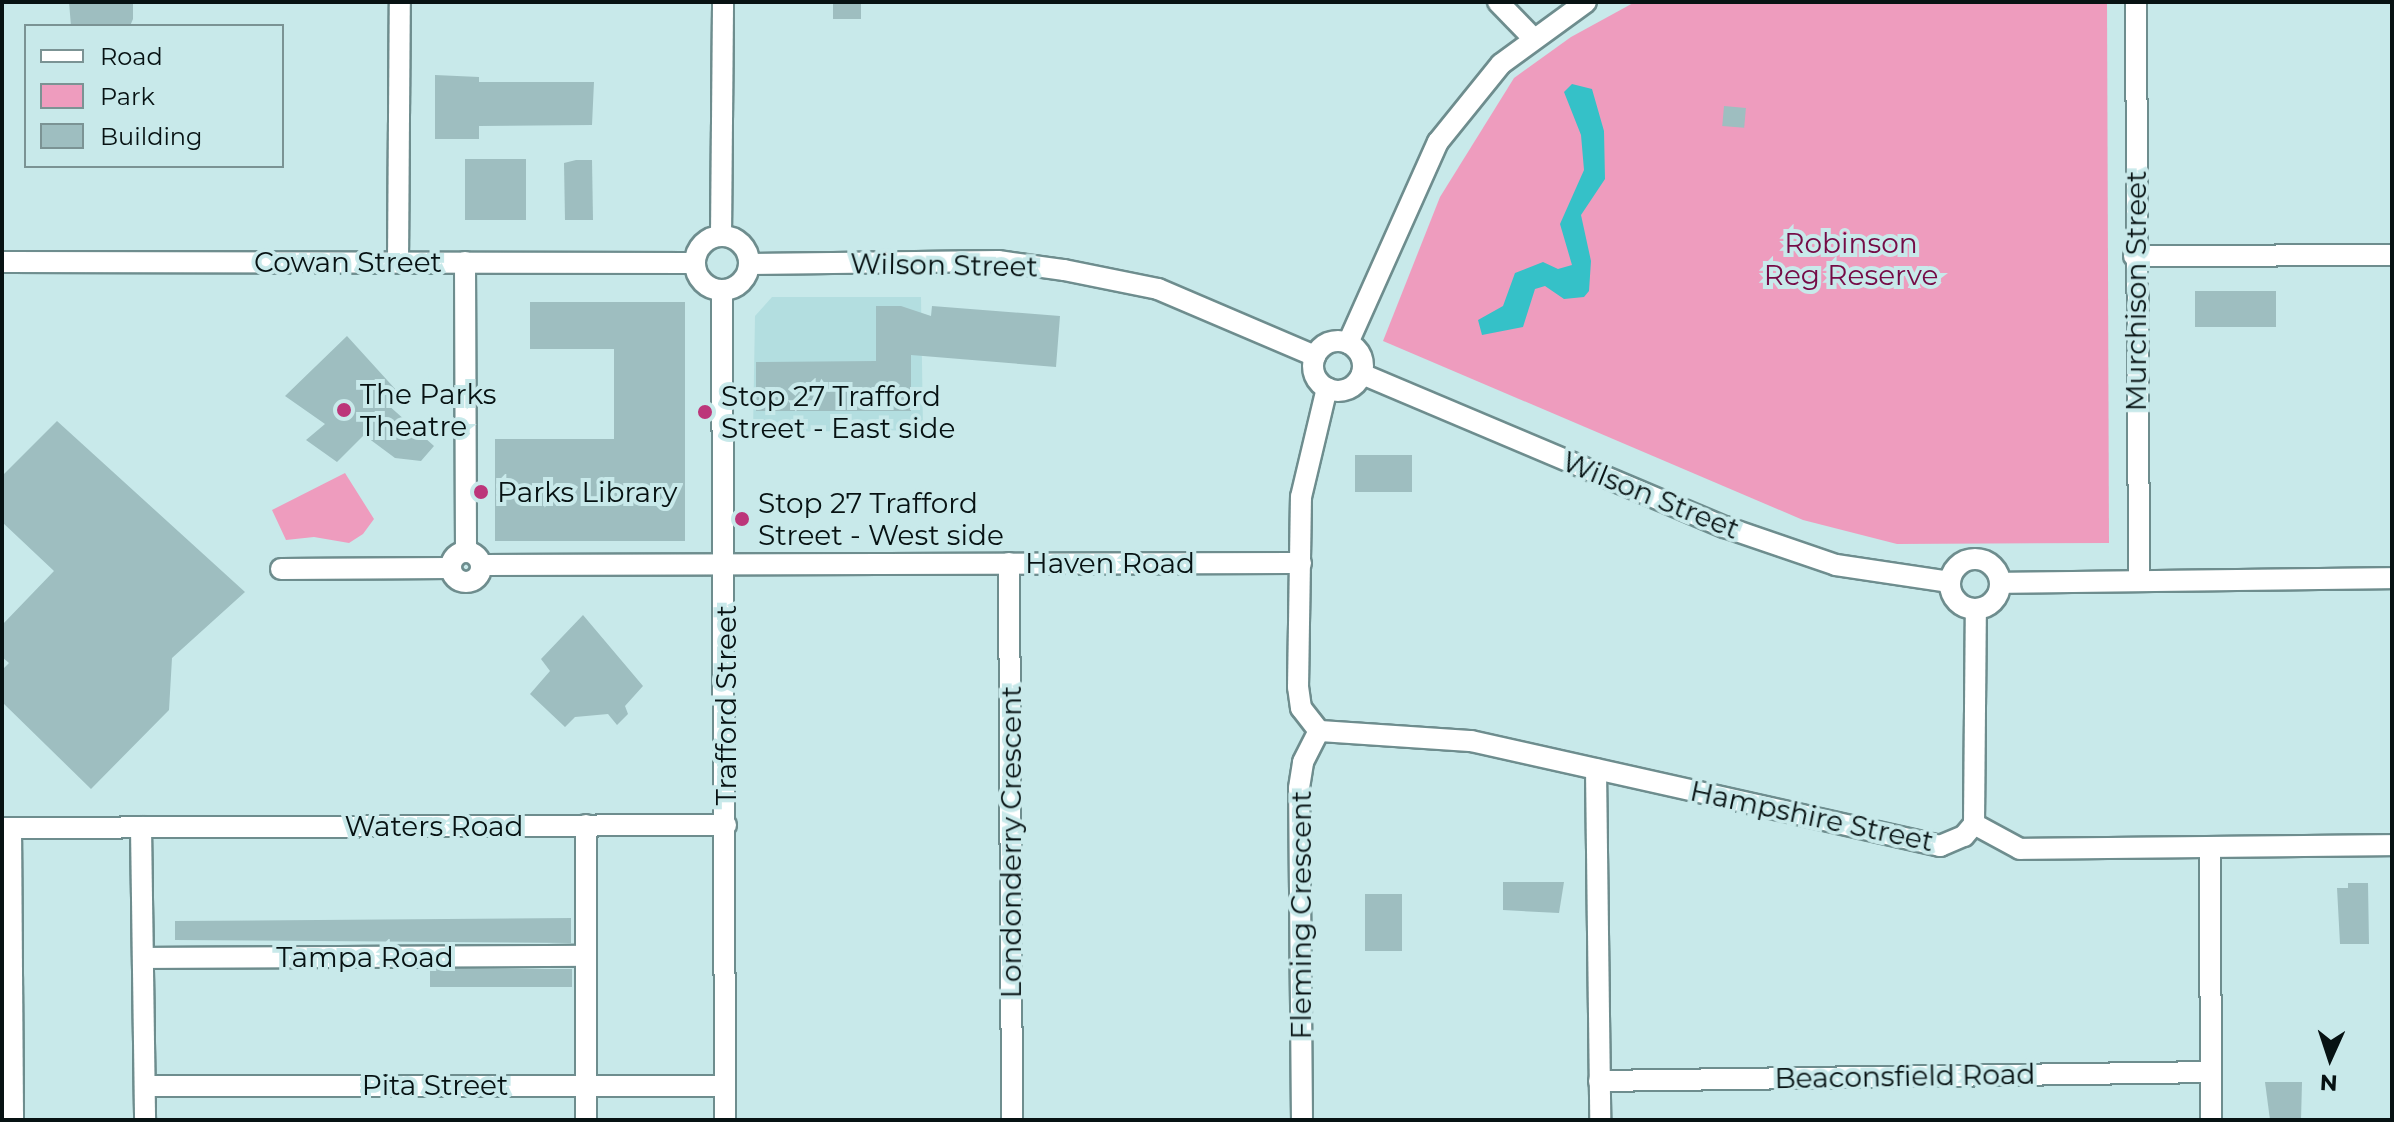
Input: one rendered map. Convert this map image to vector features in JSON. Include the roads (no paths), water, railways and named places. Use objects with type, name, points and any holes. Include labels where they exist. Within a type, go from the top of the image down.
[{"type":"street","points":[[398,262],[400,2]]},
{"type":"street","points":[[721,236],[723,2]]},
{"type":"street","points":[[1498,2],[1533,38]]},
{"type":"street","points":[[1348,343],[1438,142],[1476,91],[1533,38],[1586,2]]},
{"type":"street","name":"Murchison Street","points":[[2136,2],[2134,256],[2139,580]]},
{"type":"street","points":[[721,236],[744,247],[750,264],[744,280],[722,290],[706,285],[695,263],[705,241],[721,236]]},
{"type":"street","points":[[2134,256],[2392,255]]},
{"type":"street","name":"Wilson Street","points":[[750,264],[998,261],[1064,270],[1158,289],[1315,356]]},
{"type":"street","name":"Cowan Street","points":[[2,262],[695,263]]},
{"type":"street","points":[[281,569],[450,568],[456,555],[473,558],[465,262]]},
{"type":"street","name":"Trafford Street","points":[[722,290],[726,564],[725,1120]]},
{"type":"street","points":[[1348,343],[1360,352],[1362,374],[1352,387],[1327,388],[1316,378],[1315,356],[1325,345],[1348,343]]},
{"type":"street","name":"Wilson Street","points":[[1362,374],[1725,527],[1836,565],[1950,582]]},
{"type":"street","points":[[1319,731],[1301,708],[1298,687],[1306,460],[1327,388]]},
{"type":"street","name":"Haven Road","points":[[450,568],[464,582],[477,577],[473,558],[726,564],[1301,563]]},
{"type":"street","points":[[1979,560],[1993,567],[2000,583],[1996,598],[1976,609],[1956,601],[1950,582],[1957,566],[1979,560]]},
{"type":"street","name":"Londonderry Crescent","points":[[1009,563],[1012,1120]]},
{"type":"street","points":[[2000,583],[2392,578]]},
{"type":"street","points":[[1974,824],[1976,609]]},
{"type":"street","name":"Hampshire Street","points":[[1319,731],[1471,741],[1928,844],[1953,842],[1974,824],[2020,849],[2392,845]]},
{"type":"street","name":"Fleming Crescent","points":[[1302,1120],[1299,788],[1303,762],[1319,731]]},
{"type":"street","points":[[1596,769],[1600,1120]]},
{"type":"street","points":[[586,825],[586,1120]]},
{"type":"street","name":"Waters Road","points":[[6,828],[726,825]]},
{"type":"street","points":[[141,827],[145,1120]]},
{"type":"street","points":[[6,828],[13,1120]]},
{"type":"street","points":[[2210,849],[2211,1120]]},
{"type":"street","name":"Tampa Road","points":[[145,958],[586,956]]},
{"type":"street","name":"Beaconsfield Road","points":[[1599,1081],[2211,1072]]},
{"type":"street","name":"Pita Street","points":[[145,1086],[725,1086]]},
{"type":"water","points":[[1572,84],[1592,89],[1604,131],[1605,179],[1581,215],[1591,261],[1589,291],[1584,297],[1564,299],[1545,286],[1535,289],[1523,327],[1482,335],[1478,320],[1503,306],[1515,273],[1543,262],[1558,269],[1572,265],[1560,224],[1584,170],[1581,135],[1564,92]]},
{"type":"place","name":"The Parks Theatre","points":[[344,410]]},
{"type":"place","name":"Stop 27 Trafford Street - East side","points":[[705,412]]},
{"type":"place","name":"Parks Library","points":[[481,492]]},
{"type":"place","name":"Stop 27 Trafford Street - West side","points":[[742,519]]},
{"type":"park label","name":"Robinson Reg Reserve","points":[[1851,259]]}]
